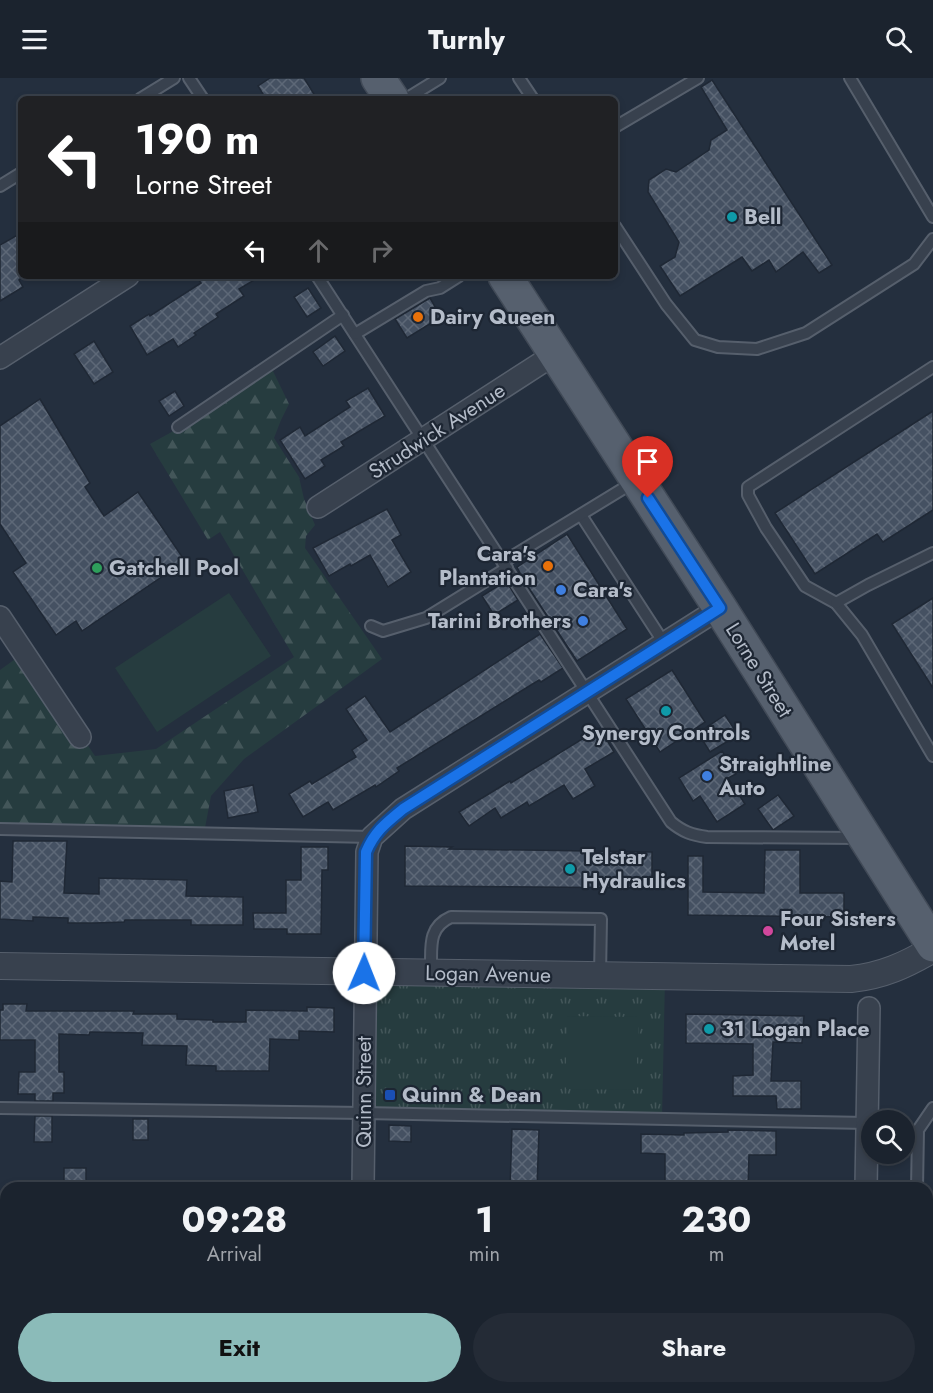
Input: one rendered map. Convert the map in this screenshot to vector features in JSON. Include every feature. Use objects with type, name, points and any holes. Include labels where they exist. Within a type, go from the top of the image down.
[{"type":"main road","points":[[378,78],[390,96]]},
{"type":"main road","name":"Lorne Street","points":[[507,279],[720,608],[933,947]]},
{"type":"street","points":[[0,358],[123,279]]},
{"type":"street","name":"Strudwick Avenue","points":[[318,507],[555,354]]},
{"type":"street","points":[[372,837],[403,809],[720,608]]},
{"type":"street","points":[[0,617],[80,737]]},
{"type":"street","name":"Quinn Street","points":[[363,1182],[366,852],[372,837]]},
{"type":"street","name":"Logan Avenue","points":[[0,966],[851,979],[865,978],[896,969],[933,947]]},
{"type":"street","points":[[867,1110],[868,1008]]},
{"type":"street","points":[[866,1164],[866,1182]]},
{"type":"lane","points":[[145,96],[174,78]]},
{"type":"lane","points":[[189,78],[201,96]]},
{"type":"lane","points":[[411,96],[440,78]]},
{"type":"lane","points":[[519,78],[531,96]]},
{"type":"lane","points":[[618,125],[698,78]]},
{"type":"lane","points":[[850,78],[933,217]]},
{"type":"lane","points":[[0,186],[18,175]]},
{"type":"lane","points":[[618,231],[666,304],[695,340],[718,347],[757,350],[806,333],[914,264],[933,239]]},
{"type":"lane","points":[[319,279],[671,822],[690,835],[707,837],[865,838]]},
{"type":"lane","points":[[355,334],[426,291],[440,288],[454,279]]},
{"type":"lane","points":[[178,427],[343,315]]},
{"type":"lane","points":[[933,368],[748,487],[748,495],[766,528],[805,586],[836,603],[862,635],[933,756]]},
{"type":"lane","points":[[371,626],[383,630],[426,618],[637,480]]},
{"type":"lane","points":[[582,515],[664,643]]},
{"type":"lane","points":[[836,603],[933,553]]},
{"type":"lane","points":[[0,829],[372,837]]},
{"type":"lane","points":[[431,974],[432,941],[435,929],[440,922],[451,917],[601,919],[600,976]]},
{"type":"lane","points":[[0,1108],[861,1123]]},
{"type":"lane","points":[[917,1182],[918,1130],[933,1108]]},
{"type":"green space","points":[[270,365],[289,404],[274,438],[299,477],[304,499],[315,525],[306,536],[305,548],[382,659],[244,759],[211,796],[204,833],[0,828],[0,670],[25,652],[95,756],[156,749],[294,657],[220,532],[208,540],[150,444],[177,429]]},
{"type":"green space","points":[[229,593],[271,656],[157,732],[115,668]]},
{"type":"green space","points":[[363,975],[665,978],[662,1118],[362,1111]]},
{"type":"green space","points":[[567,1016],[638,1017],[638,1049],[567,1049]]},
{"type":"green space","points":[[566,1057],[637,1057],[637,1090],[566,1089]]},
{"type":"building","points":[[270,78],[304,78],[315,96],[264,96],[258,86]]},
{"type":"building","name":"Bell","points":[[712,80],[832,265],[819,273],[803,252],[776,272],[769,260],[752,271],[742,257],[680,296],[660,266],[675,257],[679,242],[648,192],[649,180],[666,169],[676,172],[709,150],[711,140],[727,130],[701,87]]},
{"type":"building","points":[[18,235],[18,279],[23,287],[0,301],[0,245]]},
{"type":"building","points":[[198,279],[256,279],[239,289],[244,296],[216,314],[218,317],[194,333],[196,335],[178,347],[173,339],[147,355],[130,326],[149,314],[150,316],[201,283]]},
{"type":"building","points":[[308,288],[321,308],[307,317],[294,297]]},
{"type":"building","name":"Dairy Queen","points":[[430,298],[441,317],[407,338],[395,319]]},
{"type":"building","points":[[335,336],[345,351],[323,366],[313,352]]},
{"type":"building","points":[[94,341],[113,372],[94,384],[74,354]]},
{"type":"building","points":[[368,388],[385,416],[341,442],[344,446],[321,460],[325,466],[305,479],[280,440],[300,427],[305,436],[350,407],[346,401]]},
{"type":"building","points":[[175,391],[184,406],[169,416],[159,401]]},
{"type":"building","points":[[40,399],[90,483],[85,487],[104,516],[138,492],[185,561],[82,631],[76,621],[56,635],[13,572],[26,563],[0,524],[0,426]]},
{"type":"building","points":[[933,411],[933,510],[883,542],[877,534],[815,574],[775,513]]},
{"type":"building","points":[[387,509],[401,535],[392,540],[411,572],[388,587],[370,555],[329,576],[313,548]]},
{"type":"building","points":[[567,534],[627,629],[577,661],[517,567]]},
{"type":"building","points":[[506,581],[518,600],[494,615],[482,596]]},
{"type":"building","points":[[933,598],[933,688],[892,624]]},
{"type":"building","points":[[540,634],[563,668],[541,682],[539,680],[397,768],[399,771],[376,787],[375,785],[333,810],[328,802],[303,817],[289,794],[310,781],[312,784],[356,757],[352,750],[367,740],[346,709],[365,696],[390,732]]},
{"type":"building","name":"Synergy Controls","points":[[672,670],[705,722],[660,752],[626,699]]},
{"type":"building","points":[[725,715],[738,735],[710,752],[698,733]]},
{"type":"building","points":[[600,728],[614,752],[585,769],[595,786],[573,799],[564,785],[529,806],[527,802],[501,818],[495,808],[469,826],[459,812],[510,781],[511,783]]},
{"type":"building","points":[[722,751],[736,774],[728,778],[745,804],[717,822],[700,796],[693,801],[679,778]]},
{"type":"building","points":[[253,785],[258,812],[228,818],[224,791]]},
{"type":"building","points":[[778,795],[794,816],[773,830],[758,809]]},
{"type":"building","points":[[13,841],[67,841],[64,893],[99,894],[99,878],[187,880],[186,896],[243,897],[243,925],[191,925],[191,920],[68,923],[68,918],[33,917],[33,921],[0,919],[0,881],[12,882]]},
{"type":"building","name":"Telstar Hydraulics","points":[[405,846],[452,847],[449,849],[652,852],[652,888],[405,886]]},
{"type":"building","points":[[301,847],[328,847],[328,870],[322,870],[321,934],[287,934],[287,929],[254,929],[253,913],[286,913],[286,880],[301,880]]},
{"type":"building","points":[[765,850],[800,850],[800,893],[844,893],[844,917],[688,915],[688,856],[703,856],[703,892],[764,893]]},
{"type":"building","points":[[3,1004],[27,1004],[26,1011],[134,1011],[133,1014],[177,1014],[177,1019],[213,1020],[213,1022],[246,1022],[246,1010],[307,1011],[307,1007],[334,1008],[334,1032],[299,1031],[299,1040],[270,1039],[269,1071],[216,1071],[216,1066],[186,1065],[187,1046],[142,1045],[143,1033],[59,1034],[59,1072],[64,1072],[64,1093],[53,1093],[53,1101],[35,1101],[35,1094],[18,1094],[19,1072],[35,1072],[35,1040],[0,1040],[0,1010],[3,1010]]},
{"type":"building","points":[[686,1014],[804,1016],[802,1043],[773,1042],[771,1081],[801,1081],[801,1109],[777,1109],[776,1096],[733,1096],[733,1076],[753,1075],[753,1044],[686,1043]]},
{"type":"building","points":[[35,1116],[52,1116],[52,1142],[34,1142]]},
{"type":"building","points":[[133,1119],[148,1119],[148,1140],[133,1140]]},
{"type":"building","points":[[389,1125],[411,1126],[411,1142],[389,1141]]},
{"type":"building","points":[[512,1129],[539,1130],[537,1182],[510,1182]]},
{"type":"building","points":[[728,1130],[776,1131],[776,1155],[749,1155],[748,1182],[665,1182],[665,1154],[641,1153],[641,1134],[684,1135],[684,1133],[728,1132]]},
{"type":"building","points":[[64,1168],[86,1168],[86,1182],[64,1182]]},
{"type":"place","name":"Bell","points":[[732,217]]},
{"type":"place","name":"Dairy Queen","points":[[418,317]]},
{"type":"place","name":"Cara's Plantation","points":[[548,566]]},
{"type":"place","name":"Gatchell Pool","points":[[97,568]]},
{"type":"place","name":"Cara's","points":[[561,590]]},
{"type":"place","name":"Tarini Brothers","points":[[583,621]]},
{"type":"place","name":"Synergy Controls","points":[[666,711]]},
{"type":"place","name":"Straightline Auto","points":[[707,776]]},
{"type":"place","name":"Telstar Hydraulics","points":[[570,869]]},
{"type":"place","name":"Four Sisters Motel","points":[[768,931]]},
{"type":"place","name":"31 Logan Place","points":[[709,1029]]},
{"type":"place","name":"Quinn & Dean","points":[[390,1095]]},
{"type":"route","points":[[364,973],[366,852],[372,837],[382,826],[403,809],[720,608],[648,498]]}]
